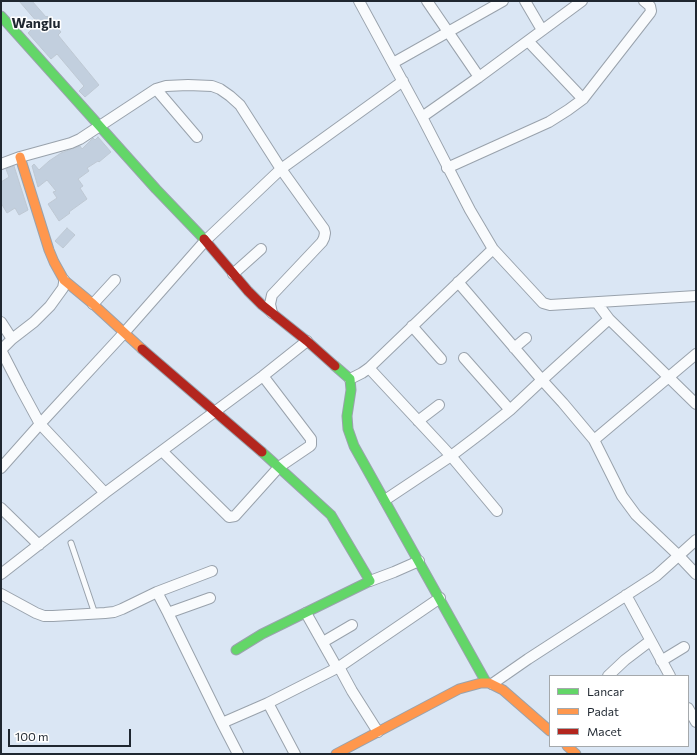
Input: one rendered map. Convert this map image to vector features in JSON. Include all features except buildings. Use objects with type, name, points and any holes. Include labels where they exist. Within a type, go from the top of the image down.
[{"type":"street","points":[[359,1],[422,117],[447,168],[493,249],[545,304],[597,303],[696,296]]},
{"type":"street","points":[[427,1],[479,77]]},
{"type":"street","points":[[393,63],[504,1]]},
{"type":"street","points":[[525,1],[542,30]]},
{"type":"street","points":[[422,117],[582,1]]},
{"type":"street","points":[[447,168],[549,122],[583,98],[650,13],[650,6],[644,1]]},
{"type":"street","points":[[1,16],[156,189],[205,241],[248,291],[350,379],[351,390],[347,416],[349,433],[354,446],[370,476],[489,683],[503,690],[549,730]]},
{"type":"street","points":[[528,41],[583,98]]},
{"type":"street","points":[[1,468],[124,333],[205,241],[281,169],[403,81]]},
{"type":"street","points":[[1,164],[20,157],[71,143],[87,135],[156,89],[166,86],[188,85],[212,86],[220,89],[240,105],[281,169],[324,229],[325,233],[322,242],[272,295],[270,304],[272,313]]},
{"type":"street","points":[[156,89],[197,137]]},
{"type":"street","points":[[20,157],[49,250],[64,280],[279,467],[333,518],[370,581]]},
{"type":"street","points":[[233,274],[261,249]]},
{"type":"street","points":[[350,379],[369,368],[493,249]]},
{"type":"street","points":[[64,280],[62,288],[50,306],[34,322],[12,339],[1,350],[40,424],[106,493]]},
{"type":"street","points":[[93,304],[115,280]]},
{"type":"street","points":[[458,282],[594,440],[620,492],[636,514],[696,574]]},
{"type":"street","points":[[597,303],[609,319],[696,404]]},
{"type":"street","points":[[385,500],[451,456],[510,410],[609,319]]},
{"type":"street","points":[[1,322],[12,339]]},
{"type":"street","points":[[412,326],[441,359]]},
{"type":"street","points":[[514,348],[526,338]]},
{"type":"street","points":[[1,574],[106,493],[263,376],[306,341]]},
{"type":"street","points":[[594,440],[696,354]]},
{"type":"street","points":[[464,358],[510,410]]},
{"type":"street","points":[[369,368],[451,456],[497,511]]},
{"type":"street","points":[[162,452],[229,517],[235,516],[279,467],[311,445],[311,439],[263,376]]},
{"type":"street","points":[[418,421],[439,405]]},
{"type":"street","points":[[1,508],[39,545]]},
{"type":"street","points":[[336,754],[459,689],[473,684],[489,683],[656,576],[696,540]]},
{"type":"street","points":[[236,650],[262,634],[370,581],[394,572],[421,565]]},
{"type":"street","points":[[1,594],[44,616],[94,611],[105,613],[118,610],[157,592],[212,571]]},
{"type":"street","points":[[157,592],[238,754]]},
{"type":"street","points":[[626,595],[669,675]]},
{"type":"street","points":[[168,613],[210,598]]},
{"type":"street","points":[[222,723],[268,703],[338,667],[440,598]]},
{"type":"street","points":[[306,613],[378,732]]},
{"type":"street","points":[[323,642],[352,625]]},
{"type":"street","points":[[609,675],[625,660],[650,641]]},
{"type":"street","points":[[661,660],[684,647]]},
{"type":"street","points":[[268,703],[295,754]]},
{"type":"street","points":[[689,710],[696,722]]},
{"type":"street","points":[[568,747],[576,754]]},
{"type":"lane","points":[[71,543],[94,611]]},
{"type":"traffic: fast","points":[[1,16],[156,189],[204,239]]},
{"type":"traffic: fast","points":[[335,366],[350,379],[351,390],[347,416],[348,429],[354,446],[486,682]]},
{"type":"traffic: fast","points":[[236,650],[262,634],[370,581],[331,515],[262,452]]},
{"type":"traffic: slow","points":[[20,157],[49,250],[64,280],[93,304],[142,349]]},
{"type":"traffic: slow","points":[[336,754],[459,689],[481,683],[489,683],[503,690],[549,730]]},
{"type":"traffic: slow","points":[[568,747],[576,754]]},
{"type":"traffic: jam","points":[[204,239],[248,291],[262,305],[307,341],[335,366]]},
{"type":"traffic: jam","points":[[142,349],[262,452]]},
{"type":"district","name":"Wanglu","points":[[36,23]]}]
